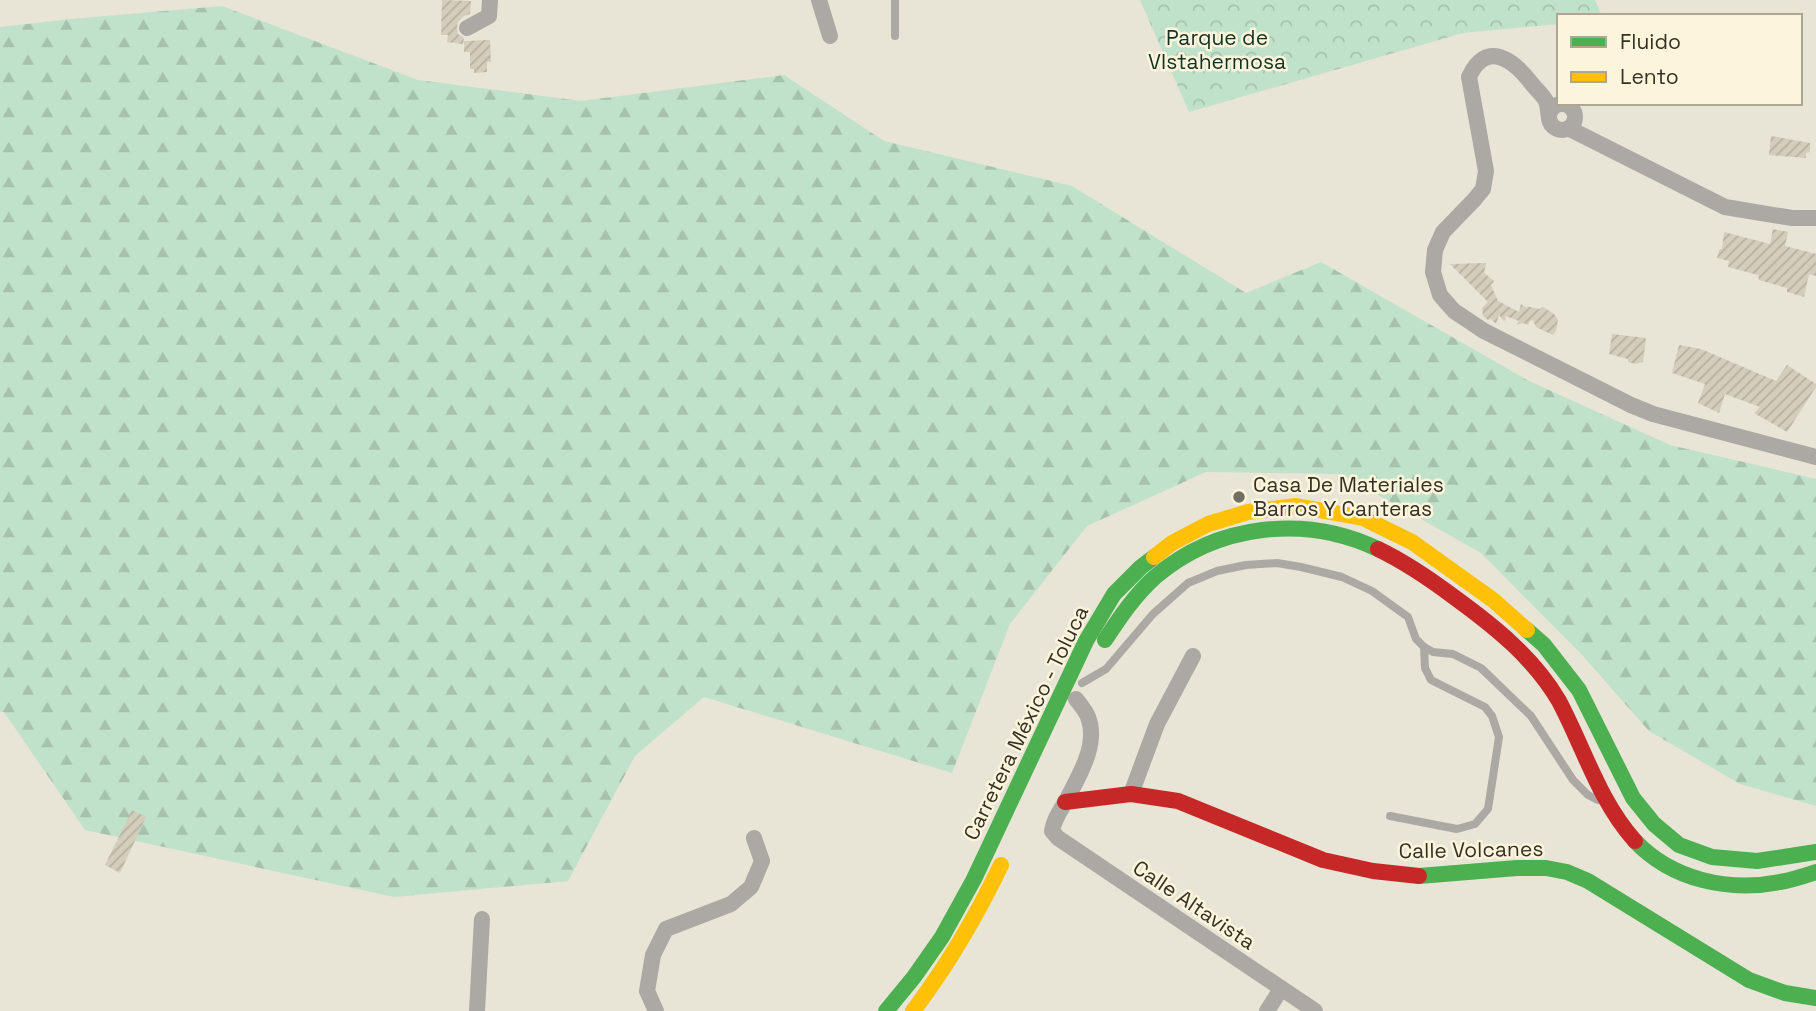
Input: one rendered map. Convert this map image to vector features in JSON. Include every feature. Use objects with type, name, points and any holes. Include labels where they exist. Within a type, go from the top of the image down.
[{"type":"main road","name":"Carretera México - Toluca","points":[[886,1011],[942,937],[974,879],[1086,641],[1114,594],[1142,567],[1172,544],[1208,524],[1248,512],[1296,506],[1363,518],[1412,542],[1493,600],[1544,645],[1579,690],[1633,798],[1654,824],[1679,845],[1712,857],[1757,861],[1816,852]]},
{"type":"main road","name":"Carretera México - Toluca","points":[[1076,697],[1099,650],[1128,608],[1161,572],[1182,558],[1207,545],[1254,530],[1308,529],[1333,533],[1356,539],[1407,564],[1471,609],[1535,667],[1564,712],[1591,772],[1622,826],[1650,855],[1692,877],[1720,884],[1745,886],[1777,883],[1816,872]]},
{"type":"main road","name":"Calle Volcanes","points":[[1065,802],[1131,794],[1178,801],[1322,860],[1373,872],[1417,876],[1517,868],[1567,872],[1588,881],[1749,980],[1785,993],[1816,998]]},
{"type":"main road","name":"Carretera México - Toluca","points":[[914,1011],[953,956],[1010,845]]},
{"type":"street","points":[[467,28],[489,16],[491,0]]},
{"type":"street","points":[[819,0],[830,36]]},
{"type":"street","points":[[1568,105],[1575,112],[1575,121],[1570,128],[1561,131],[1550,124],[1546,102],[1511,61],[1498,56],[1485,58],[1474,66],[1469,77],[1486,171],[1483,189],[1443,232],[1435,250],[1433,272],[1440,295],[1454,311],[1484,331],[1631,405],[1653,414],[1816,457]]},
{"type":"street","points":[[1549,118],[1552,109],[1558,105]]},
{"type":"street","points":[[1570,128],[1725,207],[1792,218],[1816,218]]},
{"type":"street","points":[[1131,794],[1157,724],[1193,656]]},
{"type":"street","points":[[1065,802],[1089,752],[1091,734],[1088,716],[1076,697]]},
{"type":"street","name":"Calle Altavista","points":[[1065,802],[1054,820],[1052,831],[1058,838],[1315,1011]]},
{"type":"street","points":[[656,1011],[647,991],[653,955],[666,929],[731,904],[751,887],[762,861],[754,838]]},
{"type":"street","points":[[477,1011],[482,919]]},
{"type":"street","points":[[1267,1011],[1281,989]]},
{"type":"lane","points":[[895,0],[895,36]]},
{"type":"lane","points":[[1076,697],[1106,669],[1153,614],[1188,583],[1217,570],[1246,565],[1277,563],[1301,567],[1342,577],[1372,591],[1408,617],[1416,639],[1424,647],[1433,652],[1453,654],[1480,668],[1531,716],[1573,780],[1588,794],[1610,806]]},
{"type":"lane","points":[[1390,816],[1457,830],[1475,824],[1488,809],[1499,737],[1492,716],[1485,707],[1431,680],[1425,668],[1424,647]]},
{"type":"green space","name":"Parque de VIstahermosa","points":[[1140,0],[1595,0],[1601,14],[1557,14],[1557,24],[1463,33],[1189,112]]},
{"type":"green space","points":[[222,6],[418,80],[581,101],[784,75],[884,141],[1072,186],[1246,293],[1321,262],[1529,381],[1670,445],[1816,479],[1816,806],[1740,784],[1649,731],[1583,656],[1481,553],[1341,474],[1206,472],[1087,526],[1010,624],[952,773],[704,697],[635,756],[568,881],[394,897],[85,830],[4,712],[0,712],[0,27]]},
{"type":"building","points":[[442,0],[471,1],[470,14],[458,22],[457,27],[458,34],[464,38],[463,44],[447,42],[448,35],[441,35]]},
{"type":"building","points":[[490,40],[491,62],[487,62],[487,72],[474,73],[474,69],[470,69],[470,52],[464,52],[464,41]]},
{"type":"building","points":[[1771,136],[1810,143],[1810,152],[1806,153],[1806,158],[1769,155]]},
{"type":"building","points":[[1773,229],[1788,232],[1785,246],[1816,254],[1816,276],[1809,274],[1804,297],[1787,292],[1787,288],[1759,280],[1758,275],[1728,267],[1729,261],[1717,258],[1722,249],[1724,232],[1770,244]]},
{"type":"building","points":[[1486,263],[1484,273],[1494,281],[1491,285],[1498,301],[1519,312],[1521,304],[1528,309],[1526,306],[1539,309],[1543,307],[1558,320],[1553,335],[1536,327],[1533,320],[1528,325],[1516,325],[1519,321],[1505,316],[1504,321],[1499,315],[1496,324],[1483,316],[1482,308],[1488,302],[1450,264]]},
{"type":"building","points":[[1612,334],[1646,338],[1643,362],[1635,364],[1628,362],[1628,359],[1609,354]]},
{"type":"building","points":[[1679,345],[1701,349],[1776,381],[1787,365],[1816,384],[1816,387],[1787,432],[1754,413],[1760,407],[1725,394],[1719,413],[1698,403],[1705,384],[1672,373]]},
{"type":"building","points":[[132,810],[146,817],[120,873],[105,865]]},
{"type":"traffic: fast","points":[[1105,640],[1134,599],[1155,577],[1179,559],[1206,545],[1262,530],[1292,529],[1321,531],[1378,549]]},
{"type":"traffic: fast","points":[[886,1011],[942,937],[974,879],[1086,641],[1114,594],[1154,557]]},
{"type":"traffic: fast","points":[[1527,630],[1544,645],[1579,690],[1633,798],[1654,824],[1679,845],[1712,857],[1757,861],[1816,852]]},
{"type":"traffic: fast","points":[[1635,841],[1650,854],[1683,874],[1721,884],[1760,885],[1816,872]]},
{"type":"traffic: fast","points":[[1419,876],[1517,868],[1546,868],[1567,872],[1588,881],[1749,980],[1785,993],[1816,998]]},
{"type":"traffic: slow","points":[[1154,557],[1172,543],[1208,524],[1248,512],[1296,506],[1363,518],[1412,542],[1493,600],[1527,630]]},
{"type":"traffic: slow","points":[[913,1011],[961,940],[1001,865]]},
{"type":"traffic: jam","points":[[1378,549],[1417,571],[1469,608],[1498,631],[1538,671],[1559,701],[1611,809],[1635,841]]},
{"type":"traffic: jam","points":[[1065,802],[1131,794],[1178,801],[1323,860],[1373,871],[1419,876]]},
{"type":"place","name":"Casa De Materiales Barros Y Canteras","points":[[1239,497]]}]
